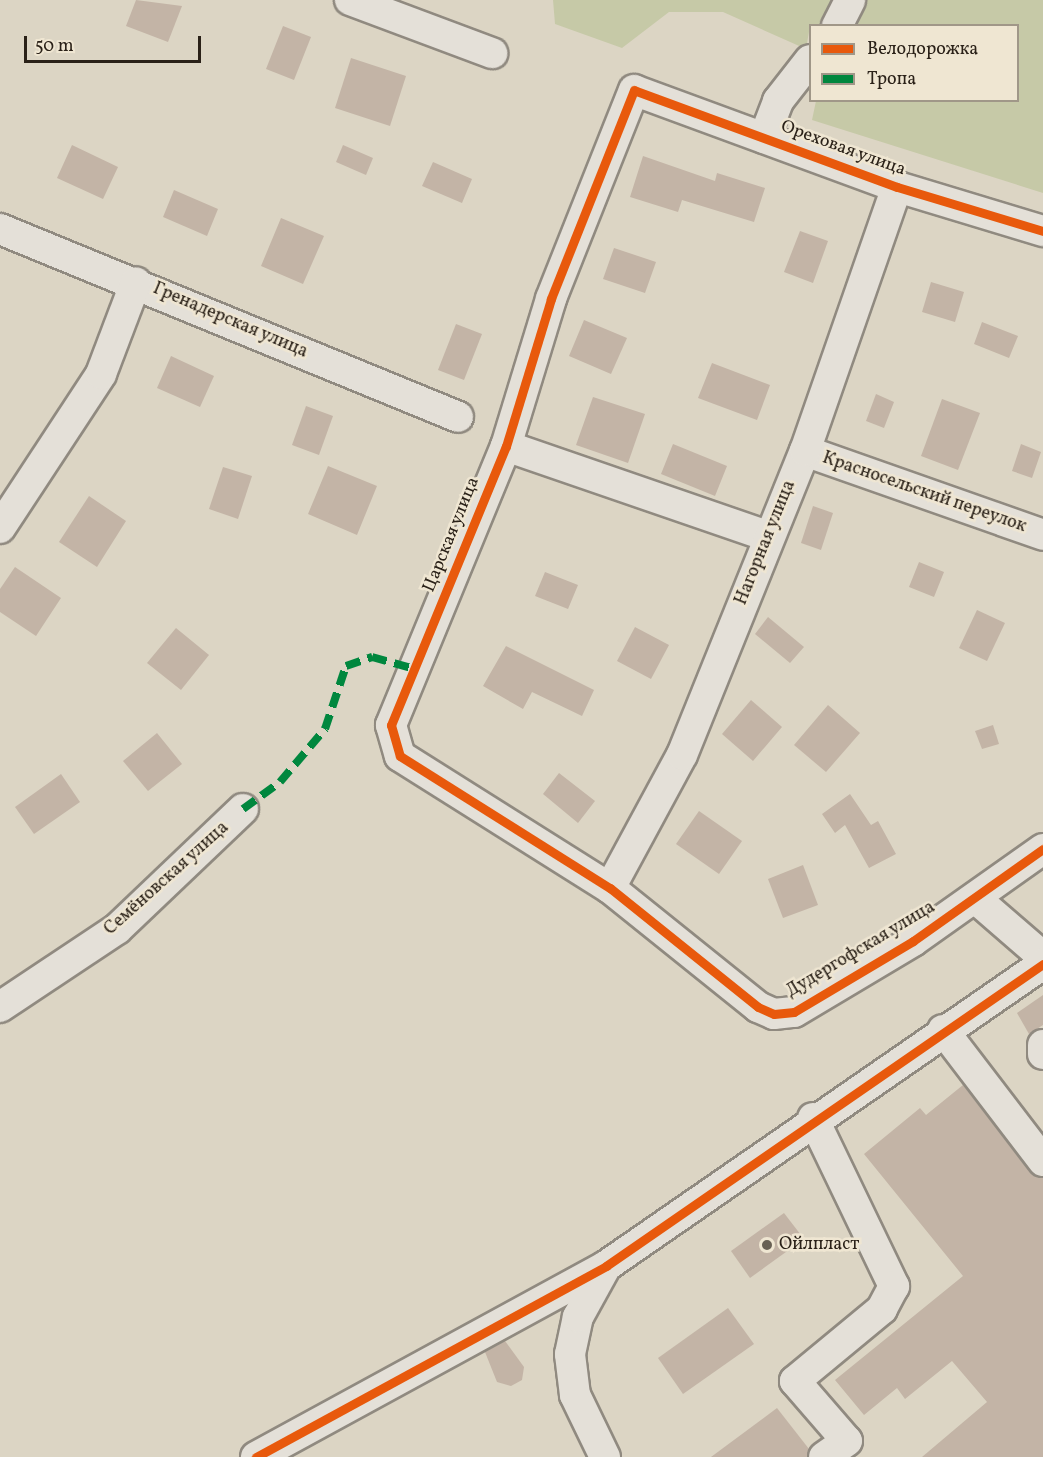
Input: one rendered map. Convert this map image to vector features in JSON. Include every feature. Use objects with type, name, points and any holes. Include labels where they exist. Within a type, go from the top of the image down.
[{"type":"street","points":[[350,0],[492,53]]},
{"type":"street","points":[[838,24],[850,0]]},
{"type":"street","points":[[764,138],[778,100],[809,61]]},
{"type":"street","name":"Ореховая улица","points":[[634,90],[897,187],[1043,231]]},
{"type":"street","name":"Царская улица","points":[[610,888],[400,756],[392,742],[391,725],[506,446],[550,298],[634,90]]},
{"type":"street","name":"Нагорная улица","points":[[610,888],[682,755],[767,536],[805,451],[897,187]]},
{"type":"street","name":"Гренадерская улица","points":[[0,229],[136,282],[458,417]]},
{"type":"street","points":[[0,528],[101,374],[136,282]]},
{"type":"street","points":[[506,446],[767,536]]},
{"type":"street","name":"Красносельский переулок","points":[[805,451],[1043,535]]},
{"type":"street","name":"Семёновская улица","points":[[0,1007],[117,929],[243,809]]},
{"type":"street","name":"Дудергофская улица","points":[[610,888],[758,1007],[774,1014],[794,1012],[975,898],[1043,849]]},
{"type":"street","points":[[975,898],[1043,957]]},
{"type":"street","points":[[256,1457],[606,1266],[813,1118],[1043,964]]},
{"type":"street","points":[[943,1030],[1043,1161]]},
{"type":"street","points":[[1043,1045],[1043,1054]]},
{"type":"street","points":[[813,1118],[894,1286],[882,1309],[795,1381],[846,1441],[824,1457]]},
{"type":"street","points":[[605,1457],[575,1395],[570,1354],[578,1317],[606,1266]]},
{"type":"green space","points":[[553,0],[838,0],[825,24],[809,24],[806,49],[723,12],[669,12],[622,48],[555,24]]},
{"type":"green space","points":[[860,0],[1043,0],[1043,193],[812,120],[816,102],[1019,102],[1019,24],[848,24]]},
{"type":"building","points":[[136,0],[182,6],[168,42],[126,26]]},
{"type":"building","points":[[283,26],[311,37],[294,80],[266,69]]},
{"type":"building","points":[[351,58],[406,76],[390,126],[335,108]]},
{"type":"building","points":[[72,145],[118,167],[103,199],[57,178]]},
{"type":"building","points":[[343,145],[373,158],[366,175],[336,162]]},
{"type":"building","points":[[643,156],[715,181],[717,173],[765,188],[754,222],[682,200],[678,212],[630,197]]},
{"type":"building","points":[[433,162],[472,179],[462,203],[422,186]]},
{"type":"building","points":[[174,190],[218,209],[207,236],[163,217]]},
{"type":"building","points":[[281,218],[324,236],[303,284],[261,266]]},
{"type":"building","points":[[800,231],[828,241],[813,283],[784,272]]},
{"type":"building","points":[[614,248],[656,262],[645,293],[603,279]]},
{"type":"building","points":[[931,282],[964,292],[955,322],[922,312]]},
{"type":"building","points":[[584,320],[627,338],[611,374],[569,356]]},
{"type":"building","points":[[982,322],[1018,336],[1009,358],[974,344]]},
{"type":"building","points":[[456,324],[482,334],[464,380],[438,370]]},
{"type":"building","points":[[171,356],[214,376],[200,407],[157,388]]},
{"type":"building","points":[[712,363],[770,385],[757,420],[698,398]]},
{"type":"building","points":[[876,394],[894,402],[884,428],[866,421]]},
{"type":"building","points":[[593,397],[645,414],[628,463],[576,445]]},
{"type":"building","points":[[942,399],[980,413],[958,470],[921,456]]},
{"type":"building","points":[[306,406],[333,416],[319,455],[292,445]]},
{"type":"building","points":[[673,444],[727,466],[715,496],[661,474]]},
{"type":"building","points":[[1021,444],[1041,452],[1032,478],[1012,471]]},
{"type":"building","points":[[328,466],[377,486],[357,535],[308,514]]},
{"type":"building","points":[[223,467],[252,476],[238,519],[209,509]]},
{"type":"building","points":[[89,496],[126,521],[97,567],[59,542]]},
{"type":"building","points":[[813,506],[833,513],[821,550],[801,543]]},
{"type":"building","points":[[919,562],[944,572],[934,597],[909,587]]},
{"type":"building","points":[[15,567],[61,598],[36,636],[0,612],[0,589]]},
{"type":"building","points":[[545,572],[578,585],[568,609],[535,596]]},
{"type":"building","points":[[977,610],[1005,623],[987,661],[959,648]]},
{"type":"building","points":[[768,617],[804,647],[790,663],[755,634]]},
{"type":"building","points":[[635,627],[669,645],[651,679],[617,661]]},
{"type":"building","points":[[176,628],[209,655],[181,690],[147,663]]},
{"type":"building","points":[[506,646],[594,690],[582,716],[532,692],[523,709],[483,686]]},
{"type":"building","points":[[751,700],[782,727],[753,761],[722,734]]},
{"type":"building","points":[[828,705],[860,733],[826,772],[794,745]]},
{"type":"building","points":[[993,725],[999,744],[982,749],[975,731]]},
{"type":"building","points":[[157,733],[182,764],[148,791],[123,761]]},
{"type":"building","points":[[559,773],[595,801],[578,823],[543,794]]},
{"type":"building","points":[[61,774],[80,802],[34,834],[15,807]]},
{"type":"building","points":[[850,794],[871,825],[878,821],[896,854],[869,868],[845,825],[835,833],[822,814]]},
{"type":"building","points":[[699,811],[742,841],[719,874],[676,844]]},
{"type":"building","points":[[803,865],[818,905],[783,918],[768,879]]},
{"type":"building","points":[[1043,995],[1043,1025],[1029,1034],[1017,1013]]},
{"type":"building","points":[[963,1085],[1029,1171],[1043,1178],[1043,1457],[922,1457],[987,1402],[952,1361],[905,1399],[897,1388],[864,1415],[835,1380],[963,1276],[864,1154],[920,1108],[926,1115]]},
{"type":"building","name":"Ойлпласт","points":[[784,1213],[804,1239],[750,1278],[731,1251]]},
{"type":"building","points":[[728,1308],[754,1344],[683,1394],[658,1358]]},
{"type":"building","points":[[505,1341],[524,1367],[522,1380],[511,1386],[497,1382],[485,1352]]},
{"type":"building","points":[[777,1408],[809,1449],[807,1457],[711,1457]]},
{"type":"marked path","points":[[243,809],[280,782],[325,729],[346,666],[372,657],[415,669]]},
{"type":"cycle path","points":[[1043,231],[897,187],[634,90],[551,299],[506,446],[391,725],[400,756],[610,888],[758,1007],[774,1014],[794,1012],[913,941],[1043,849]]},
{"type":"cycle path","points":[[256,1457],[606,1266],[1043,964]]},
{"type":"place","name":"Ойлпласт","points":[[767,1245]]}]
